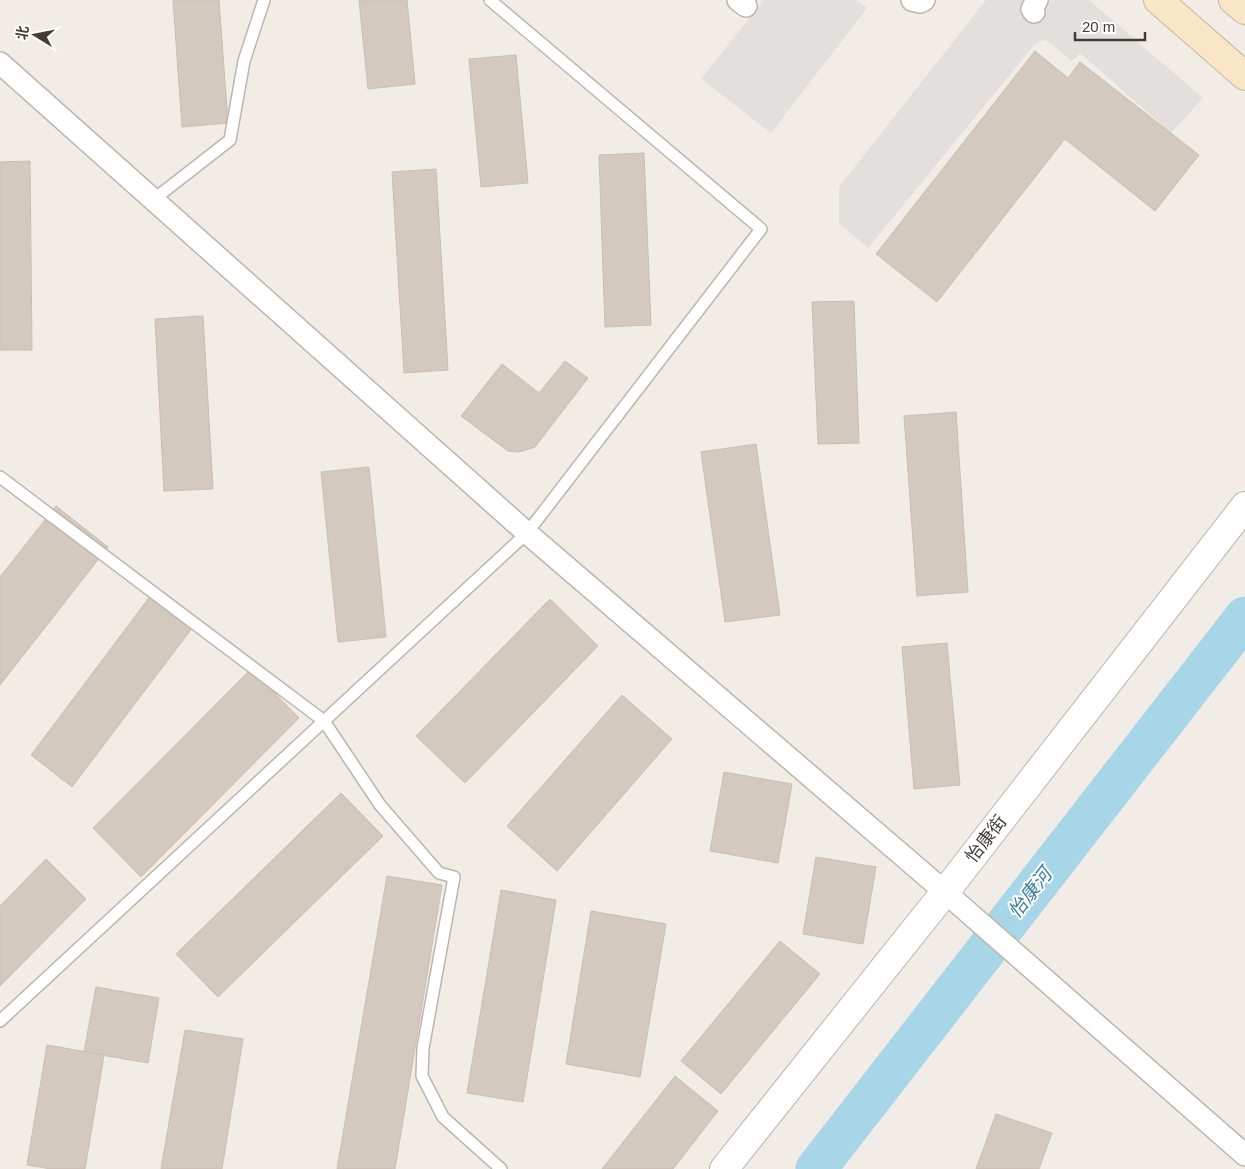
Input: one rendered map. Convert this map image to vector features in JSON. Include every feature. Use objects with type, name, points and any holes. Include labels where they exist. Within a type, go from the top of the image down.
[{"type":"main road","points":[[1158,0],[1245,76]]},
{"type":"main road","points":[[1233,0],[1245,10]]},
{"type":"street","points":[[912,0],[920,2],[924,0]]},
{"type":"street","points":[[0,63],[527,533],[945,892],[1245,1156]]},
{"type":"street","name":"怡康街","points":[[724,1169],[945,892],[1245,506]]},
{"type":"lane","points":[[154,200],[230,140],[244,61],[264,0]]},
{"type":"lane","points":[[0,1021],[527,533],[761,228],[490,0]]},
{"type":"lane","points":[[0,477],[324,721],[380,805],[439,873],[454,877],[423,1048],[422,1076],[443,1117],[502,1169]]},
{"type":"shaded area","points":[[764,0],[856,0],[867,8],[771,133],[701,79]]},
{"type":"shaded area","points":[[986,0],[1089,0],[1203,98],[1171,133],[1080,53],[1072,61],[1049,42],[1040,41],[1035,44],[868,248],[839,223],[839,187]]},
{"type":"building","points":[[173,0],[219,0],[228,123],[182,127]]},
{"type":"building","points":[[359,0],[407,0],[415,84],[368,89]]},
{"type":"building","points":[[1035,51],[1068,78],[1080,62],[1199,155],[1155,211],[1065,139],[937,302],[876,254]]},
{"type":"building","points":[[516,55],[528,183],[481,187],[469,59]]},
{"type":"building","points":[[644,153],[651,325],[605,327],[599,155]]},
{"type":"building","points":[[30,161],[32,350],[0,350],[0,162]]},
{"type":"building","points":[[436,169],[448,370],[404,373],[392,172]]},
{"type":"building","points":[[854,301],[859,443],[818,444],[812,302]]},
{"type":"building","points":[[203,316],[213,489],[164,491],[155,319]]},
{"type":"building","points":[[565,361],[588,378],[535,447],[519,452],[508,451],[461,416],[502,364],[539,393]]},
{"type":"building","points":[[956,412],[968,592],[917,596],[904,416]]},
{"type":"building","points":[[756,444],[780,615],[725,622],[701,452]]},
{"type":"building","points":[[369,467],[386,637],[338,642],[321,472]]},
{"type":"building","points":[[56,506],[108,547],[0,685],[0,577]]},
{"type":"building","points":[[151,595],[193,627],[72,787],[31,755]]},
{"type":"building","points":[[550,599],[598,646],[465,783],[416,736]]},
{"type":"building","points":[[947,643],[960,785],[914,789],[902,647]]},
{"type":"building","points":[[251,669],[299,718],[141,877],[93,828]]},
{"type":"building","points":[[622,695],[672,739],[557,871],[507,826]]},
{"type":"building","points":[[724,772],[792,784],[778,863],[710,851]]},
{"type":"building","points":[[341,793],[383,836],[218,997],[176,954]]},
{"type":"building","points":[[816,857],[876,867],[863,944],[803,934]]},
{"type":"building","points":[[46,859],[86,899],[0,986],[0,906]]},
{"type":"building","points":[[387,876],[442,885],[395,1169],[337,1169]]},
{"type":"building","points":[[501,890],[556,900],[523,1102],[467,1093]]},
{"type":"building","points":[[591,911],[666,924],[640,1077],[566,1064]]},
{"type":"building","points":[[780,941],[820,974],[721,1094],[681,1061]]},
{"type":"building","points":[[96,987],[159,998],[148,1063],[84,1052]]},
{"type":"building","points":[[185,1030],[243,1039],[222,1169],[161,1169]]},
{"type":"building","points":[[47,1045],[104,1055],[85,1169],[51,1169],[27,1165]]},
{"type":"building","points":[[675,1076],[718,1111],[673,1169],[602,1169]]},
{"type":"building","points":[[996,1114],[1052,1133],[1039,1169],[976,1169]]},
{"type":"waterway","name":"怡康河","points":[[816,1169],[1245,617]]}]
